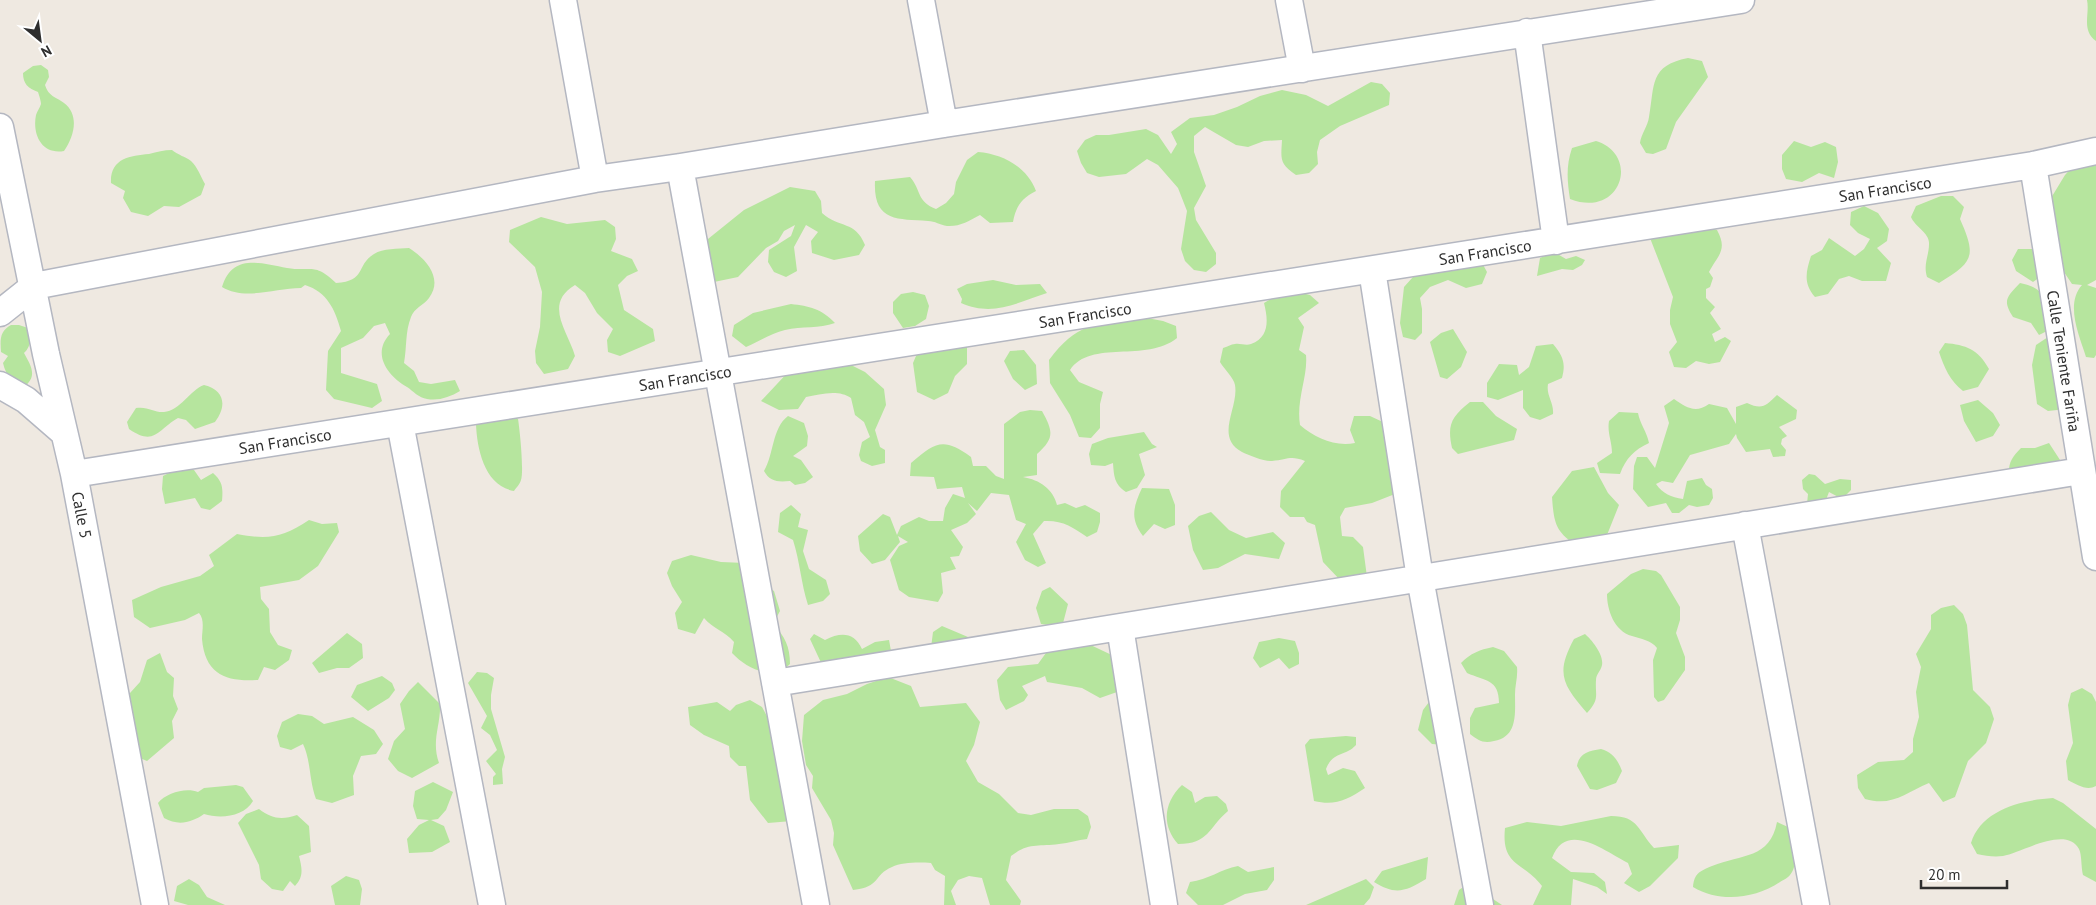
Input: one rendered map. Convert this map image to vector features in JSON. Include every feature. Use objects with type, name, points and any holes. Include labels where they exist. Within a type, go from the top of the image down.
[{"type":"street","points":[[563,0],[595,179]]},
{"type":"street","points":[[921,0],[944,124]]},
{"type":"street","points":[[1288,0],[1302,68]]},
{"type":"street","points":[[0,313],[34,286],[595,179],[1302,68],[1704,2],[1741,0]]},
{"type":"street","points":[[1527,32],[1556,241]]},
{"type":"street","name":"Calle 5","points":[[0,127],[74,474],[155,905]]},
{"type":"street","name":"San Francisco","points":[[74,474],[2033,165],[2096,151]]},
{"type":"street","name":"Calle Teniente Fariña","points":[[2033,165],[2096,557]]},
{"type":"street","points":[[680,167],[816,905]]},
{"type":"street","points":[[1372,270],[1420,578],[1480,905]]},
{"type":"street","points":[[0,385],[26,400],[64,433]]},
{"type":"street","points":[[400,422],[492,905]]},
{"type":"street","points":[[775,683],[2081,471]]},
{"type":"street","points":[[1745,525],[1816,905]]},
{"type":"street","points":[[1120,627],[1164,905]]},
{"type":"green space","points":[[2087,0],[2096,0],[2096,41],[2091,37],[2087,27]]},
{"type":"green space","points":[[1688,58],[1702,61],[1708,77],[1676,122],[1666,149],[1653,154],[1646,153],[1640,143],[1648,120],[1656,78],[1666,66],[1675,61]]},
{"type":"green space","points":[[41,65],[48,70],[49,77],[45,85],[48,92],[69,108],[74,120],[73,133],[64,151],[50,150],[44,147],[37,136],[36,114],[41,104],[38,92],[25,83],[23,73],[33,66]]},
{"type":"green space","points":[[1371,82],[1382,84],[1390,93],[1389,105],[1340,126],[1320,140],[1317,152],[1318,164],[1309,173],[1296,175],[1286,167],[1282,160],[1282,140],[1264,141],[1248,147],[1236,145],[1205,127],[1194,136],[1194,152],[1206,186],[1194,208],[1196,220],[1216,253],[1216,264],[1206,272],[1194,270],[1185,261],[1181,249],[1187,211],[1178,188],[1158,165],[1147,159],[1126,174],[1099,177],[1087,173],[1077,151],[1085,140],[1096,135],[1109,135],[1146,129],[1158,135],[1171,154],[1177,144],[1171,132],[1190,118],[1214,115],[1260,96],[1282,90],[1306,95],[1328,106]]},
{"type":"green space","points":[[1596,141],[1610,148],[1618,159],[1621,171],[1619,183],[1613,193],[1602,200],[1588,203],[1570,199],[1568,173],[1572,148]]},
{"type":"green space","points":[[1794,141],[1811,147],[1825,142],[1836,147],[1838,162],[1834,178],[1819,173],[1802,182],[1786,179],[1782,169],[1782,155]]},
{"type":"green space","points":[[172,150],[195,166],[205,184],[201,195],[179,207],[164,206],[148,216],[131,212],[123,198],[125,191],[111,183],[114,168],[128,157]]},
{"type":"green space","points":[[978,152],[987,153],[1013,163],[1027,175],[1036,191],[1020,203],[1013,222],[990,223],[980,215],[960,225],[947,226],[931,221],[906,220],[889,216],[878,204],[875,194],[875,181],[910,177],[925,203],[936,209],[946,203],[954,194],[956,182],[967,160]]},
{"type":"green space","points":[[2096,160],[2096,280],[2087,285],[2096,288],[2096,355],[2094,358],[2086,357],[2077,330],[2074,301],[2082,285],[2072,284],[2062,269],[2051,198],[2065,175],[2077,162]]},
{"type":"green space","points":[[790,187],[815,191],[821,201],[822,213],[857,232],[865,245],[859,255],[834,260],[812,253],[811,241],[818,232],[806,225],[794,247],[797,271],[786,277],[774,272],[768,262],[769,250],[791,236],[795,225],[784,231],[778,241],[766,248],[738,277],[714,282],[703,243],[744,210]]},
{"type":"green space","points":[[1941,196],[1953,196],[1964,207],[1960,219],[1969,242],[1970,250],[1965,264],[1939,283],[1927,277],[1926,264],[1929,240],[1911,217],[1916,206]]},
{"type":"green space","points":[[1864,206],[1878,213],[1889,229],[1887,241],[1877,248],[1891,263],[1886,281],[1862,281],[1849,276],[1839,279],[1828,294],[1815,297],[1807,282],[1811,256],[1822,250],[1829,238],[1855,256],[1864,249],[1870,239],[1858,233],[1850,225],[1851,212]]},
{"type":"green space","points":[[541,217],[567,224],[605,220],[615,227],[616,239],[611,251],[632,259],[638,271],[627,276],[618,285],[624,310],[653,329],[655,341],[620,356],[608,352],[607,340],[613,329],[597,313],[585,293],[575,285],[566,292],[559,309],[563,328],[575,356],[568,369],[544,374],[536,363],[535,351],[540,327],[542,292],[535,267],[509,242],[510,230]]},
{"type":"green space","points":[[1705,226],[1717,230],[1722,243],[1721,252],[1709,272],[1713,278],[1710,287],[1706,289],[1706,298],[1715,307],[1710,313],[1721,329],[1712,334],[1715,342],[1725,337],[1731,341],[1720,362],[1709,364],[1696,361],[1686,368],[1674,367],[1669,352],[1677,342],[1670,324],[1670,310],[1673,297],[1650,238]]},
{"type":"green space","points":[[409,248],[421,257],[431,269],[434,283],[433,291],[429,298],[414,311],[411,317],[404,363],[414,371],[419,382],[431,384],[455,380],[460,391],[440,399],[421,397],[388,371],[382,357],[384,342],[390,334],[385,323],[374,326],[363,338],[341,348],[341,373],[377,384],[382,401],[372,408],[334,399],[326,390],[328,351],[341,331],[333,309],[319,292],[305,285],[301,288],[260,293],[240,293],[222,287],[233,269],[248,263],[295,269],[313,269],[323,272],[336,283],[346,282],[357,276],[364,263],[374,254],[391,249]]},
{"type":"green space","points":[[2018,249],[2033,249],[2048,261],[2043,275],[2033,282],[2016,271],[2012,260]]},
{"type":"green space","points":[[1554,252],[1566,259],[1576,256],[1585,260],[1582,265],[1573,270],[1562,269],[1537,276],[1540,258]]},
{"type":"green space","points":[[1481,261],[1487,272],[1482,284],[1466,288],[1448,280],[1430,287],[1420,298],[1422,333],[1415,340],[1403,337],[1400,323],[1404,287],[1421,268]]},
{"type":"green space","points":[[993,280],[1016,285],[1040,284],[1047,293],[994,309],[973,307],[961,303],[962,299],[957,289],[967,284]]},
{"type":"green space","points":[[2020,283],[2029,285],[2041,293],[2046,305],[2051,329],[2039,335],[2031,323],[2013,317],[2007,299]]},
{"type":"green space","points":[[913,292],[925,295],[929,306],[926,319],[915,326],[903,328],[893,313],[893,302],[901,294]]},
{"type":"green space","points":[[1298,292],[1310,295],[1319,303],[1298,318],[1304,327],[1299,350],[1306,355],[1299,415],[1300,425],[1312,434],[1326,440],[1348,444],[1355,443],[1350,430],[1354,416],[1370,416],[1385,423],[1395,494],[1372,503],[1345,508],[1340,517],[1342,536],[1353,537],[1363,547],[1367,577],[1341,581],[1323,562],[1315,525],[1307,522],[1304,517],[1290,517],[1280,507],[1281,491],[1305,461],[1292,458],[1272,461],[1261,459],[1242,452],[1234,446],[1230,438],[1229,430],[1235,385],[1233,379],[1220,362],[1223,348],[1234,344],[1249,345],[1257,341],[1262,337],[1266,327],[1264,303],[1274,297]]},
{"type":"green space","points":[[791,304],[815,309],[825,314],[835,323],[780,331],[746,347],[732,336],[734,325],[753,313]]},
{"type":"green space","points":[[1136,316],[1163,321],[1176,326],[1177,338],[1164,345],[1150,349],[1091,355],[1079,361],[1070,370],[1079,382],[1103,392],[1100,404],[1100,428],[1091,438],[1079,437],[1070,415],[1050,383],[1049,360],[1077,332],[1097,324]]},
{"type":"green space","points":[[11,325],[28,328],[30,339],[27,350],[24,353],[31,367],[32,375],[24,387],[13,380],[4,368],[3,363],[8,356],[1,352],[2,336]]},
{"type":"green space","points":[[1453,329],[1467,352],[1461,367],[1447,379],[1440,377],[1430,342],[1441,333]]},
{"type":"green space","points":[[2048,337],[2066,409],[2048,411],[2037,404],[2032,365],[2036,345]]},
{"type":"green space","points":[[1945,343],[1971,349],[1985,362],[1989,369],[1978,387],[1963,391],[1951,378],[1939,352]]},
{"type":"green space","points":[[1553,344],[1561,356],[1564,368],[1562,378],[1548,384],[1553,414],[1540,420],[1530,417],[1523,408],[1523,390],[1498,400],[1487,397],[1487,383],[1499,364],[1517,365],[1519,375],[1529,367],[1536,346]]},
{"type":"green space","points":[[967,346],[967,364],[955,376],[948,393],[934,400],[917,392],[913,363],[919,349]]},
{"type":"green space","points":[[1024,350],[1036,365],[1037,384],[1025,390],[1013,379],[1004,361],[1010,351]]},
{"type":"green space","points":[[841,360],[865,372],[884,389],[886,405],[875,430],[880,447],[885,450],[885,463],[872,466],[861,461],[859,455],[862,442],[870,437],[864,422],[855,415],[851,398],[846,395],[829,393],[806,397],[798,409],[779,410],[761,401],[791,369]]},
{"type":"green space","points":[[204,385],[211,387],[222,399],[221,410],[215,422],[195,429],[186,420],[178,418],[151,436],[138,434],[129,429],[127,422],[136,408],[161,412],[170,411]]},
{"type":"green space","points":[[1777,395],[1797,410],[1796,419],[1779,427],[1787,436],[1782,439],[1781,444],[1786,450],[1785,456],[1773,457],[1770,449],[1746,452],[1736,434],[1729,444],[1690,455],[1673,483],[1662,481],[1656,484],[1668,494],[1683,499],[1687,481],[1702,478],[1706,485],[1712,489],[1713,498],[1709,505],[1697,507],[1689,505],[1679,513],[1672,513],[1666,503],[1648,507],[1633,489],[1634,466],[1637,457],[1647,457],[1655,468],[1669,423],[1664,406],[1674,399],[1683,405],[1695,409],[1709,404],[1727,408],[1736,424],[1736,407],[1747,403],[1764,406]]},
{"type":"green space","points":[[1978,400],[1993,413],[2000,425],[1993,436],[1976,442],[1964,421],[1960,405]]},
{"type":"green space","points":[[1470,402],[1483,402],[1496,416],[1517,429],[1514,440],[1458,454],[1452,448],[1450,427],[1458,412]]},
{"type":"green space","points":[[508,410],[518,419],[521,451],[522,475],[514,491],[504,488],[489,474],[478,445],[476,424],[484,416]]},
{"type":"green space","points":[[1030,410],[1042,411],[1050,429],[1050,434],[1047,443],[1037,454],[1037,475],[1023,477],[1035,480],[1045,486],[1052,494],[1057,505],[1065,503],[1076,508],[1085,505],[1100,513],[1097,532],[1087,537],[1067,525],[1044,521],[1033,534],[1046,563],[1038,567],[1025,560],[1016,542],[1026,524],[1016,520],[1009,495],[991,493],[977,511],[968,503],[976,514],[967,523],[951,530],[963,547],[959,556],[950,557],[956,569],[941,573],[943,593],[938,602],[909,597],[899,590],[890,560],[899,546],[908,542],[898,536],[900,542],[885,560],[872,564],[860,551],[858,536],[883,514],[890,517],[897,535],[901,526],[919,517],[929,521],[943,521],[945,508],[953,494],[965,498],[962,487],[937,489],[934,477],[910,476],[911,463],[927,450],[934,447],[946,445],[953,447],[971,457],[973,466],[986,466],[996,476],[1004,479],[1004,424],[1020,412]]},
{"type":"green space","points":[[1619,412],[1638,413],[1649,443],[1631,455],[1620,474],[1600,473],[1597,463],[1612,453],[1609,421]]},
{"type":"green space","points":[[788,416],[804,423],[808,436],[807,446],[793,456],[801,460],[813,477],[805,483],[795,485],[790,481],[772,479],[764,471],[779,427]]},
{"type":"green space","points":[[1144,432],[1152,444],[1157,447],[1139,454],[1145,475],[1137,488],[1126,492],[1117,483],[1114,476],[1113,463],[1105,466],[1091,465],[1089,454],[1092,444],[1108,438]]},
{"type":"green space","points":[[2049,443],[2060,460],[2060,467],[2009,476],[2011,461],[2021,448],[2035,448]]},
{"type":"green space","points":[[1594,467],[1608,493],[1619,505],[1607,535],[1577,546],[1564,536],[1557,526],[1552,497],[1572,471]]},
{"type":"green space","points":[[179,468],[194,470],[201,480],[213,473],[219,479],[222,486],[222,501],[210,510],[201,508],[195,498],[165,504],[162,489],[163,476]]},
{"type":"green space","points":[[1809,474],[1815,475],[1825,484],[1840,479],[1851,480],[1851,490],[1842,499],[1829,492],[1824,505],[1807,504],[1808,494],[1803,489],[1802,480]]},
{"type":"green space","points":[[1142,488],[1169,489],[1175,505],[1175,525],[1165,529],[1154,524],[1143,536],[1136,524],[1134,513]]},
{"type":"green space","points":[[791,505],[801,514],[798,527],[808,530],[803,551],[809,569],[826,580],[830,594],[823,601],[808,605],[793,540],[778,532],[780,513]]},
{"type":"green space","points":[[1211,512],[1229,530],[1246,538],[1273,532],[1285,543],[1279,559],[1245,554],[1218,568],[1203,570],[1193,550],[1188,526],[1199,516]]},
{"type":"green space","points":[[309,520],[322,524],[337,523],[339,532],[318,566],[299,580],[260,587],[261,599],[269,609],[270,632],[278,645],[292,650],[289,660],[275,670],[264,667],[258,680],[227,677],[219,674],[213,668],[204,651],[202,639],[203,622],[199,613],[185,620],[150,628],[134,617],[132,600],[161,587],[200,576],[214,566],[209,555],[237,534],[258,537],[274,536],[291,531]]},
{"type":"green space","points":[[691,555],[721,562],[745,563],[760,582],[774,591],[780,611],[773,624],[786,642],[790,658],[790,664],[779,674],[759,671],[742,662],[732,653],[734,642],[704,618],[695,634],[678,629],[675,613],[682,602],[672,586],[667,573],[672,561]]},
{"type":"green space","points":[[1643,569],[1656,571],[1661,575],[1680,607],[1680,620],[1676,633],[1685,657],[1685,670],[1664,700],[1658,702],[1654,697],[1653,660],[1657,648],[1649,641],[1620,630],[1610,613],[1607,600],[1607,594],[1631,574]]},
{"type":"green space","points":[[1050,587],[1068,604],[1062,627],[1041,624],[1036,608],[1042,591]]},
{"type":"green space","points":[[1954,605],[1963,614],[1967,625],[1973,690],[1990,707],[1994,719],[1986,743],[1968,761],[1955,797],[1943,802],[1929,783],[1891,800],[1875,801],[1865,799],[1858,788],[1857,775],[1878,762],[1904,760],[1913,752],[1913,739],[1919,717],[1916,692],[1921,667],[1916,654],[1931,629],[1931,615],[1941,608]]},
{"type":"green space","points":[[942,626],[968,637],[963,644],[956,640],[949,647],[931,648],[933,632]]},
{"type":"green space","points":[[347,633],[362,644],[363,658],[349,668],[337,668],[319,673],[312,663]]},
{"type":"green space","points":[[814,634],[825,640],[846,635],[855,639],[862,649],[875,642],[889,640],[891,651],[824,669],[810,639]]},
{"type":"green space","points":[[1585,634],[1597,648],[1602,661],[1596,678],[1595,701],[1587,713],[1567,687],[1563,670],[1568,651],[1574,639]]},
{"type":"green space","points":[[1279,638],[1295,641],[1299,653],[1299,664],[1289,669],[1279,658],[1260,668],[1253,658],[1259,642]]},
{"type":"green space","points":[[1078,639],[1118,658],[1117,692],[1100,698],[1082,688],[1047,682],[1045,676],[1022,686],[1028,695],[1024,701],[1006,710],[1000,700],[997,680],[1008,667],[1038,664],[1051,646]]},
{"type":"green space","points":[[1493,647],[1504,651],[1517,667],[1515,716],[1514,723],[1507,735],[1502,739],[1484,742],[1470,734],[1470,718],[1475,708],[1499,703],[1497,689],[1490,682],[1467,673],[1461,663],[1475,652]]},
{"type":"green space","points":[[160,653],[167,672],[174,678],[173,696],[178,709],[172,721],[174,738],[147,761],[128,753],[130,693],[140,682],[147,660]]},
{"type":"green space","points":[[477,672],[487,673],[494,678],[491,709],[505,757],[502,769],[503,784],[493,785],[493,777],[496,774],[486,761],[497,750],[490,735],[481,728],[487,716],[468,683]]},
{"type":"green space","points":[[382,676],[392,683],[395,690],[389,698],[368,711],[351,697],[357,685]]},
{"type":"green space","points":[[888,677],[911,686],[920,707],[966,703],[980,722],[974,745],[966,761],[978,782],[999,794],[1018,813],[1031,815],[1054,809],[1078,809],[1088,816],[1091,827],[1087,839],[1063,844],[1029,847],[1011,856],[1006,880],[1021,901],[1020,905],[990,905],[982,878],[969,876],[958,880],[951,891],[956,905],[944,905],[945,876],[935,870],[931,863],[922,862],[896,865],[886,870],[873,884],[853,890],[833,845],[834,833],[831,820],[812,788],[813,776],[806,765],[802,741],[804,715],[823,700],[847,694],[867,684]]},
{"type":"green space","points":[[418,682],[440,704],[436,740],[439,763],[412,778],[398,771],[388,759],[394,741],[405,729],[400,704]]},
{"type":"green space","points":[[2082,688],[2092,694],[2096,702],[2096,786],[2089,788],[2082,787],[2068,780],[2066,761],[2073,743],[2068,705],[2071,693]]},
{"type":"green space","points":[[750,700],[762,707],[787,753],[775,760],[782,767],[792,821],[768,823],[750,800],[746,766],[739,766],[730,757],[729,746],[704,735],[690,725],[688,707],[717,702],[730,711],[736,705]]},
{"type":"green space","points":[[1429,702],[1440,702],[1445,745],[1432,744],[1418,730],[1423,710]]},
{"type":"green space","points":[[298,714],[312,716],[324,724],[353,717],[374,730],[383,744],[376,754],[361,756],[353,776],[354,795],[332,803],[316,799],[303,744],[291,750],[280,747],[277,736],[282,722]]},
{"type":"green space","points":[[1356,737],[1356,745],[1332,759],[1326,769],[1328,775],[1343,768],[1355,771],[1365,788],[1341,801],[1328,803],[1314,801],[1305,745],[1310,739]]},
{"type":"green space","points":[[1601,749],[1614,757],[1622,771],[1616,783],[1597,790],[1590,789],[1577,766],[1578,762],[1585,753]]},
{"type":"green space","points":[[433,782],[453,792],[446,810],[438,819],[431,820],[444,826],[450,842],[432,852],[409,853],[407,839],[419,825],[429,820],[417,819],[413,806],[415,791]]},
{"type":"green space","points":[[236,785],[243,787],[253,801],[244,810],[231,815],[210,816],[204,814],[194,820],[179,823],[164,818],[158,803],[166,796],[177,792],[188,790],[198,792],[204,788]]},
{"type":"green space","points":[[1182,785],[1192,792],[1195,803],[1205,797],[1217,796],[1226,804],[1228,811],[1202,838],[1178,844],[1169,829],[1167,814],[1171,799]]},
{"type":"green space","points":[[2053,798],[2063,803],[2096,829],[2096,882],[2083,875],[2081,855],[2073,842],[2054,840],[2043,842],[2003,856],[1977,854],[1971,843],[1976,832],[1993,815],[2016,804]]},
{"type":"green space","points":[[259,809],[277,818],[297,815],[309,826],[311,852],[299,856],[301,876],[298,883],[295,886],[290,881],[283,891],[272,889],[261,879],[259,865],[238,823],[246,814]]},
{"type":"green space","points":[[1611,816],[1633,822],[1654,848],[1679,845],[1678,858],[1650,886],[1639,892],[1624,883],[1632,874],[1628,863],[1587,842],[1567,841],[1558,847],[1552,858],[1571,872],[1594,873],[1605,882],[1607,894],[1597,887],[1573,879],[1571,905],[1533,905],[1542,886],[1510,857],[1506,850],[1505,828],[1527,822],[1561,826]]},
{"type":"green space","points":[[1777,822],[1788,827],[1793,845],[1795,864],[1788,877],[1770,888],[1737,897],[1714,895],[1693,887],[1696,876],[1703,870],[1723,862],[1744,857],[1761,849],[1768,843]]},
{"type":"green space","points":[[1428,857],[1426,879],[1412,887],[1394,890],[1374,882],[1382,871]]},
{"type":"green space","points":[[1238,866],[1248,872],[1274,867],[1274,880],[1267,890],[1245,894],[1223,905],[1198,905],[1186,893],[1190,882]]},
{"type":"green space","points":[[346,876],[359,880],[362,889],[360,905],[335,905],[331,886]]},
{"type":"green space","points":[[189,879],[199,885],[207,897],[225,905],[188,905],[174,901],[177,886]]},
{"type":"green space","points":[[1366,879],[1374,887],[1370,898],[1364,905],[1306,905]]},
{"type":"green space","points":[[1469,883],[1502,905],[1454,905],[1459,890]]}]
